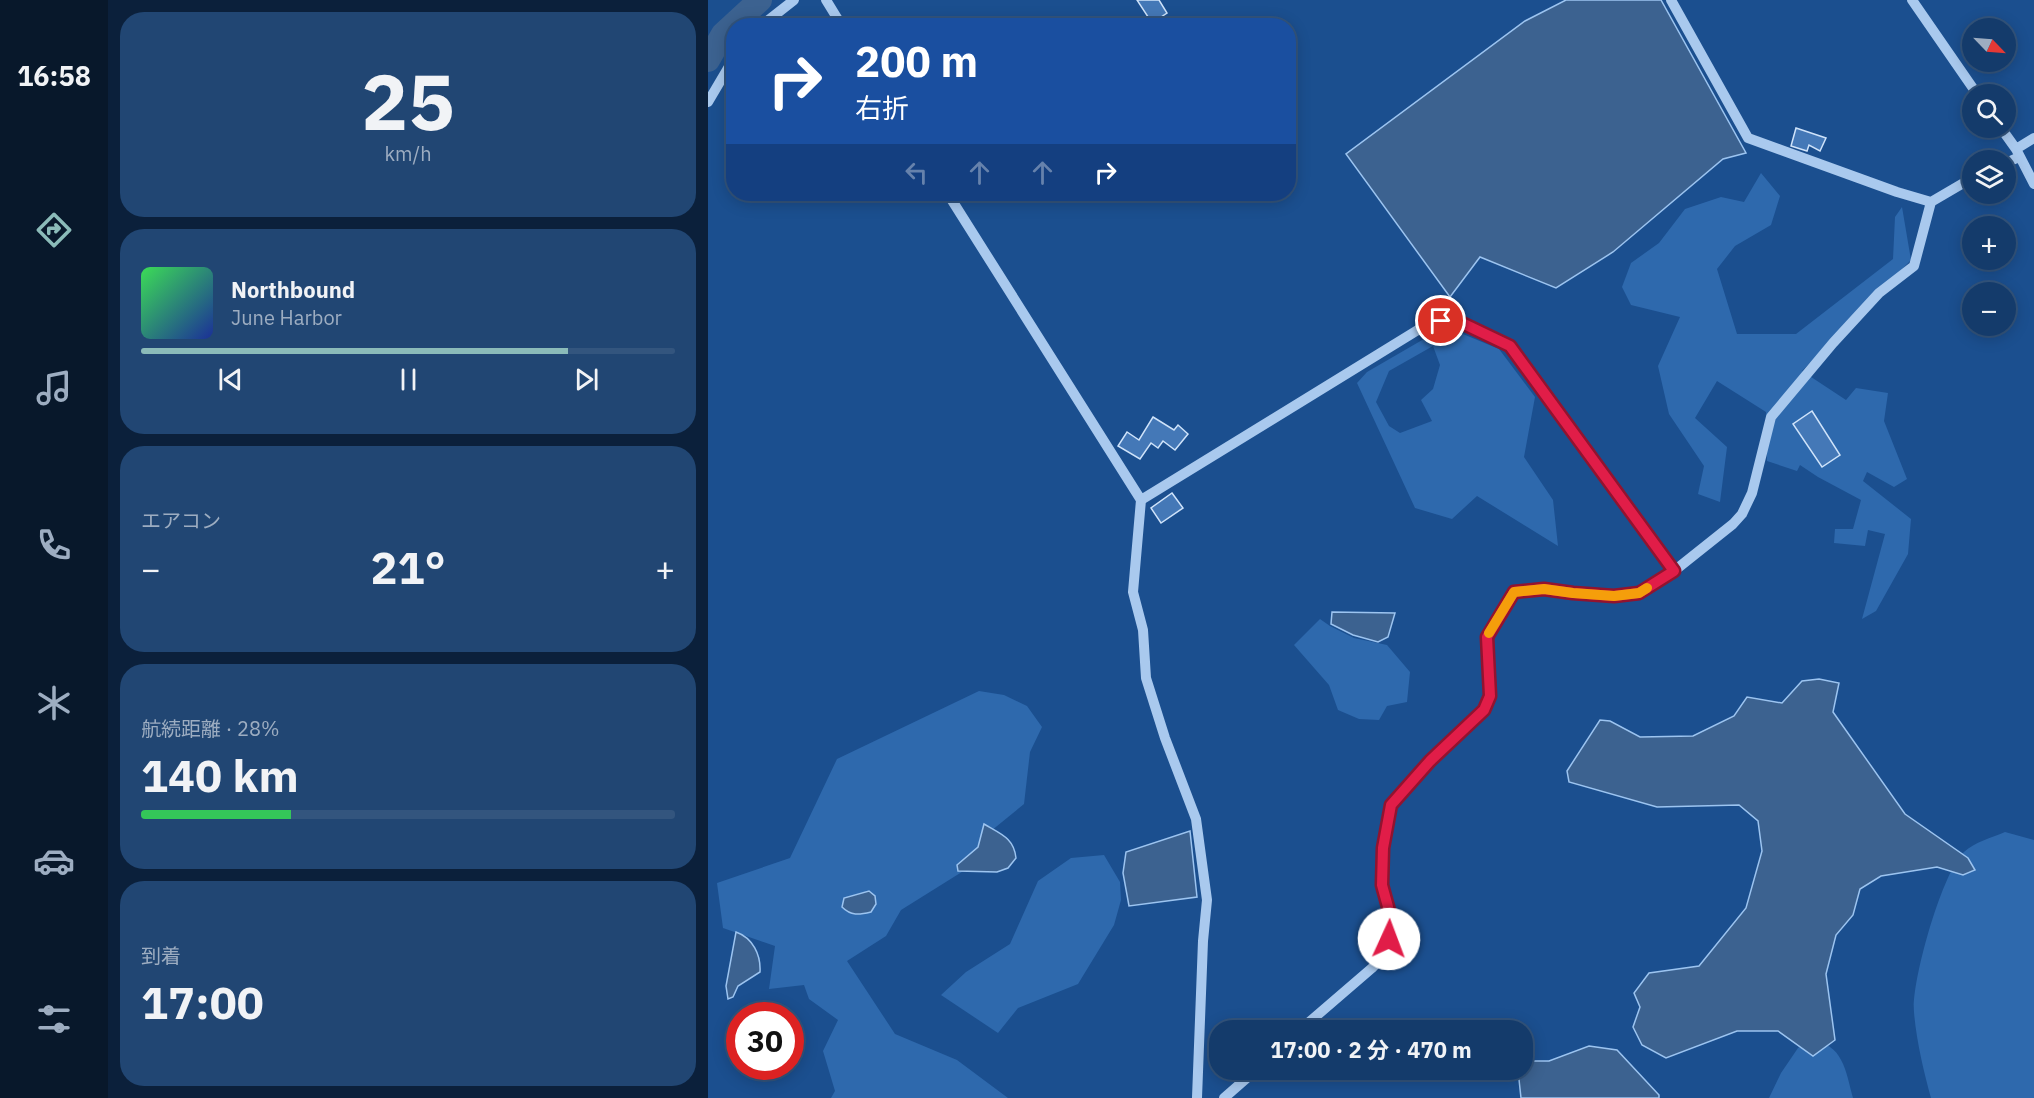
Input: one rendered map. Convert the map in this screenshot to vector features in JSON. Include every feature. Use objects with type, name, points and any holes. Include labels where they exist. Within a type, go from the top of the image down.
[{"type":"street","points":[[772,18],[795,0]]},
{"type":"street","points":[[826,0],[837,18]]},
{"type":"street","points":[[1671,0],[1748,138],[1931,202]]},
{"type":"street","points":[[1912,0],[1970,84]]},
{"type":"street","points":[[708,102],[726,72]]},
{"type":"street","points":[[2007,138],[2034,184]]},
{"type":"street","points":[[2017,153],[2034,138]]},
{"type":"street","points":[[1311,1020],[1385,954],[1393,925],[1382,885],[1383,848],[1391,805],[1430,761],[1484,710],[1490,696],[1487,637],[1514,592],[1544,589],[1614,596],[1639,593],[1674,571],[1733,524],[1742,514],[1752,493],[1771,417],[1833,343],[1879,293],[1914,266],[1931,202],[1962,184]]},
{"type":"street","points":[[952,201],[1141,500],[1133,592],[1143,630],[1146,678],[1165,738],[1196,819],[1207,900],[1203,941],[1197,1098]]},
{"type":"street","points":[[1141,500],[1421,328],[1441,321],[1464,324],[1510,346],[1674,571]]},
{"type":"street","points":[[1224,1098],[1245,1080]]},
{"type":"shaded area","points":[[1566,0],[1661,0],[1746,153],[1723,159],[1613,252],[1556,288],[1480,257],[1450,297],[1346,154],[1525,21]]},
{"type":"shaded area","points":[[1761,173],[1780,196],[1771,225],[1735,246],[1717,269],[1737,334],[1796,334],[1893,259],[1895,217],[1902,207],[1911,260],[1802,371],[1846,400],[1856,388],[1888,393],[1884,421],[1907,479],[1894,487],[1867,472],[1863,481],[1911,519],[1908,554],[1876,611],[1862,619],[1885,534],[1868,530],[1865,546],[1834,543],[1835,529],[1853,529],[1861,500],[1800,465],[1797,471],[1767,461],[1766,412],[1717,381],[1695,418],[1727,447],[1720,502],[1698,494],[1704,466],[1669,414],[1658,366],[1680,317],[1631,305],[1622,287],[1631,263],[1659,243],[1685,209],[1721,197],[1744,202]]},
{"type":"shaded area","points":[[1436,332],[1458,332],[1499,349],[1535,397],[1524,457],[1553,500],[1558,546],[1477,496],[1452,519],[1415,508],[1357,383],[1367,372]],"holes":[[[1433,346],[1440,365],[1433,389],[1421,400],[1432,421],[1400,433],[1389,426],[1376,402],[1389,371]]]},
{"type":"shaded area","points":[[1332,612],[1395,613],[1388,637],[1378,642],[1353,635],[1331,624]]},
{"type":"shaded area","points":[[1320,619],[1354,638],[1387,645],[1410,672],[1407,702],[1387,706],[1379,720],[1359,719],[1338,710],[1329,685],[1294,645]]},
{"type":"shaded area","points":[[1819,679],[1839,683],[1833,712],[1905,814],[1968,858],[1975,870],[1963,875],[1937,867],[1881,876],[1860,889],[1853,915],[1836,935],[1826,974],[1835,1040],[1813,1056],[1778,1031],[1737,1031],[1666,1058],[1642,1045],[1633,1027],[1640,1007],[1634,993],[1649,973],[1699,966],[1746,908],[1762,851],[1758,821],[1739,805],[1657,807],[1569,782],[1567,771],[1600,720],[1610,721],[1640,737],[1693,736],[1734,716],[1747,697],[1782,703],[1802,681]]},
{"type":"shaded area","points":[[979,691],[1004,695],[1027,706],[1042,727],[1030,752],[1024,804],[986,835],[973,865],[901,910],[886,936],[847,961],[895,1034],[957,1060],[1008,1098],[831,1098],[835,1091],[823,1051],[838,1020],[809,999],[804,985],[769,989],[775,946],[723,928],[717,883],[790,858],[837,759]]},
{"type":"shaded area","points":[[984,824],[1009,841],[1016,858],[1008,868],[997,872],[958,871],[957,865],[978,847]]},
{"type":"shaded area","points":[[1190,831],[1197,897],[1129,906],[1123,873],[1126,852]]},
{"type":"shaded area","points":[[2005,832],[2034,840],[2034,1098],[1931,1098],[1914,1012],[1917,978],[1923,954],[1946,881],[1955,863],[1968,849]]},
{"type":"shaded area","points":[[1104,855],[1120,882],[1121,900],[1114,925],[1078,984],[1018,1008],[998,1033],[941,995],[966,972],[1010,944],[1038,881],[1071,858]]},
{"type":"shaded area","points":[[869,891],[875,896],[876,904],[871,912],[855,914],[842,907],[844,898]]},
{"type":"shaded area","points":[[736,932],[747,938],[755,948],[760,972],[738,986],[733,997],[728,999],[726,986]]},
{"type":"shaded area","points":[[1810,1041],[1830,1047],[1836,1053],[1845,1069],[1853,1098],[1769,1098],[1781,1073],[1798,1048]]},
{"type":"shaded area","points":[[1589,1046],[1617,1050],[1659,1095],[1659,1098],[1521,1098],[1519,1080],[1533,1080],[1533,1061],[1549,1061]]},
{"type":"building","points":[[1137,0],[1159,0],[1167,13],[1160,18],[1149,18]]},
{"type":"building","points":[[1796,128],[1826,138],[1820,151],[1809,145],[1807,151],[1791,146]]},
{"type":"building","points":[[1812,411],[1840,455],[1822,467],[1793,424]]},
{"type":"building","points":[[1153,417],[1174,430],[1178,425],[1188,434],[1175,450],[1163,441],[1158,448],[1151,443],[1140,459],[1118,446],[1127,432],[1139,440]]},
{"type":"building","points":[[1172,493],[1183,508],[1161,523],[1151,508]]},
{"type":"waterway","points":[[740,18],[760,0]]},
{"type":"waterway","points":[[708,60],[726,31]]},
{"type":"slow traffic","points":[[1489,633],[1514,592],[1544,589],[1614,596],[1639,593],[1647,588]]},
{"type":"route","points":[[1389,939],[1393,925],[1382,885],[1383,848],[1391,805],[1430,761],[1484,710],[1490,696],[1487,637],[1514,592],[1544,589],[1614,596],[1639,593],[1674,571],[1510,346],[1464,324],[1441,321]]}]
